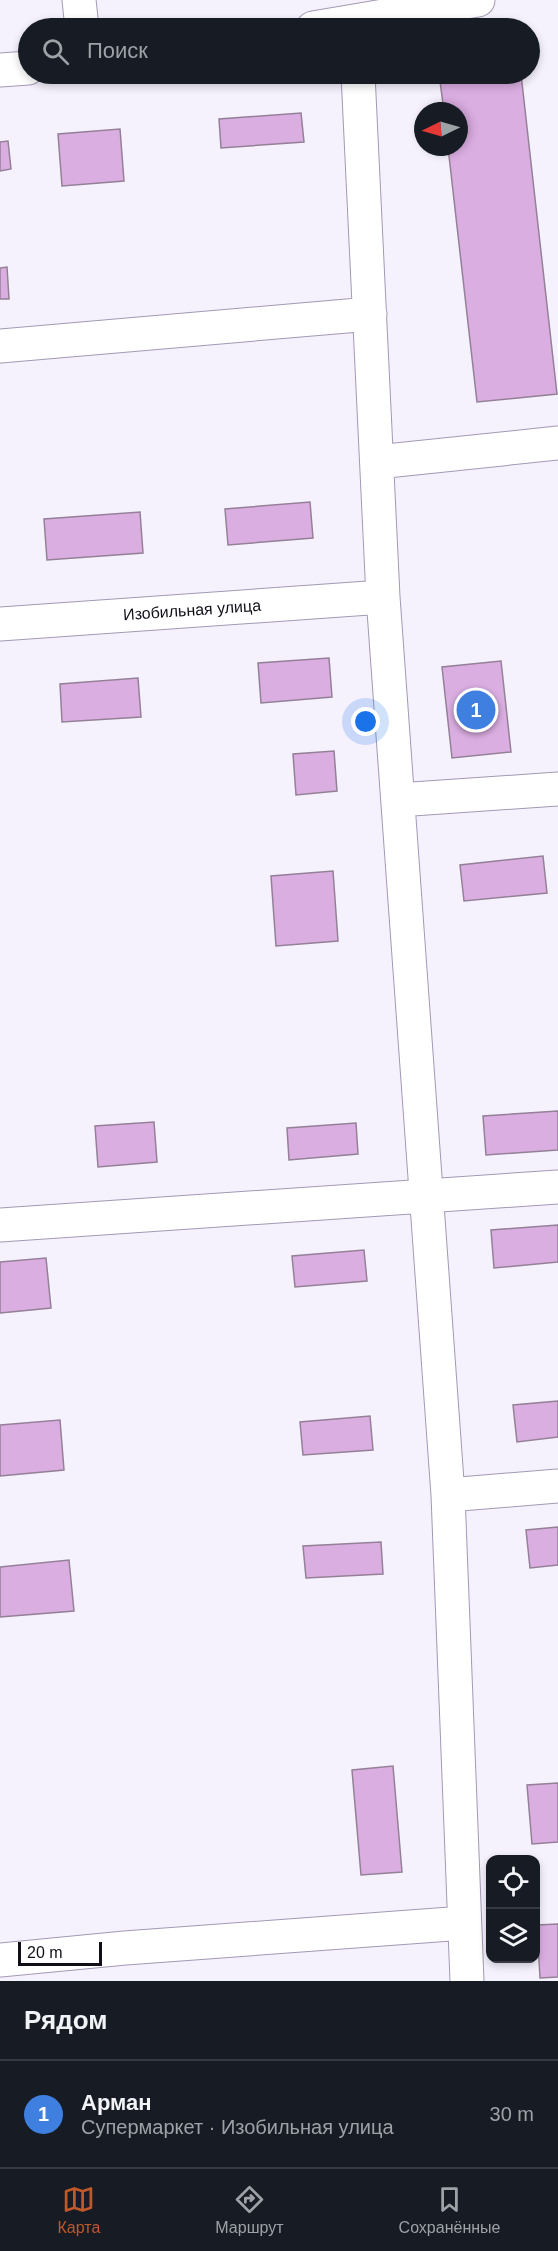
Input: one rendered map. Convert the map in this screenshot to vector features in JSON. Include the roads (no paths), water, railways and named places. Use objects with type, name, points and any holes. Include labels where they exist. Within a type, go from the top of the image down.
[{"type":"street","points":[[79,0],[81,18]]},
{"type":"street","points":[[389,18],[478,0]]},
{"type":"street","points":[[0,70],[18,69]]},
{"type":"street","points":[[358,84],[383,597],[448,1495],[467,1981]]},
{"type":"street","points":[[0,346],[370,314]]},
{"type":"street","points":[[377,462],[556,449]]},
{"type":"street","name":"Изобильная улица","points":[[0,624],[383,597]]},
{"type":"street","points":[[398,800],[558,789]]},
{"type":"street","points":[[0,1225],[558,1188]]},
{"type":"street","points":[[448,1495],[558,1486]]},
{"type":"street","points":[[0,1960],[125,1948],[464,1923]]},
{"type":"place","name":"Арман","points":[[476,710]]}]
